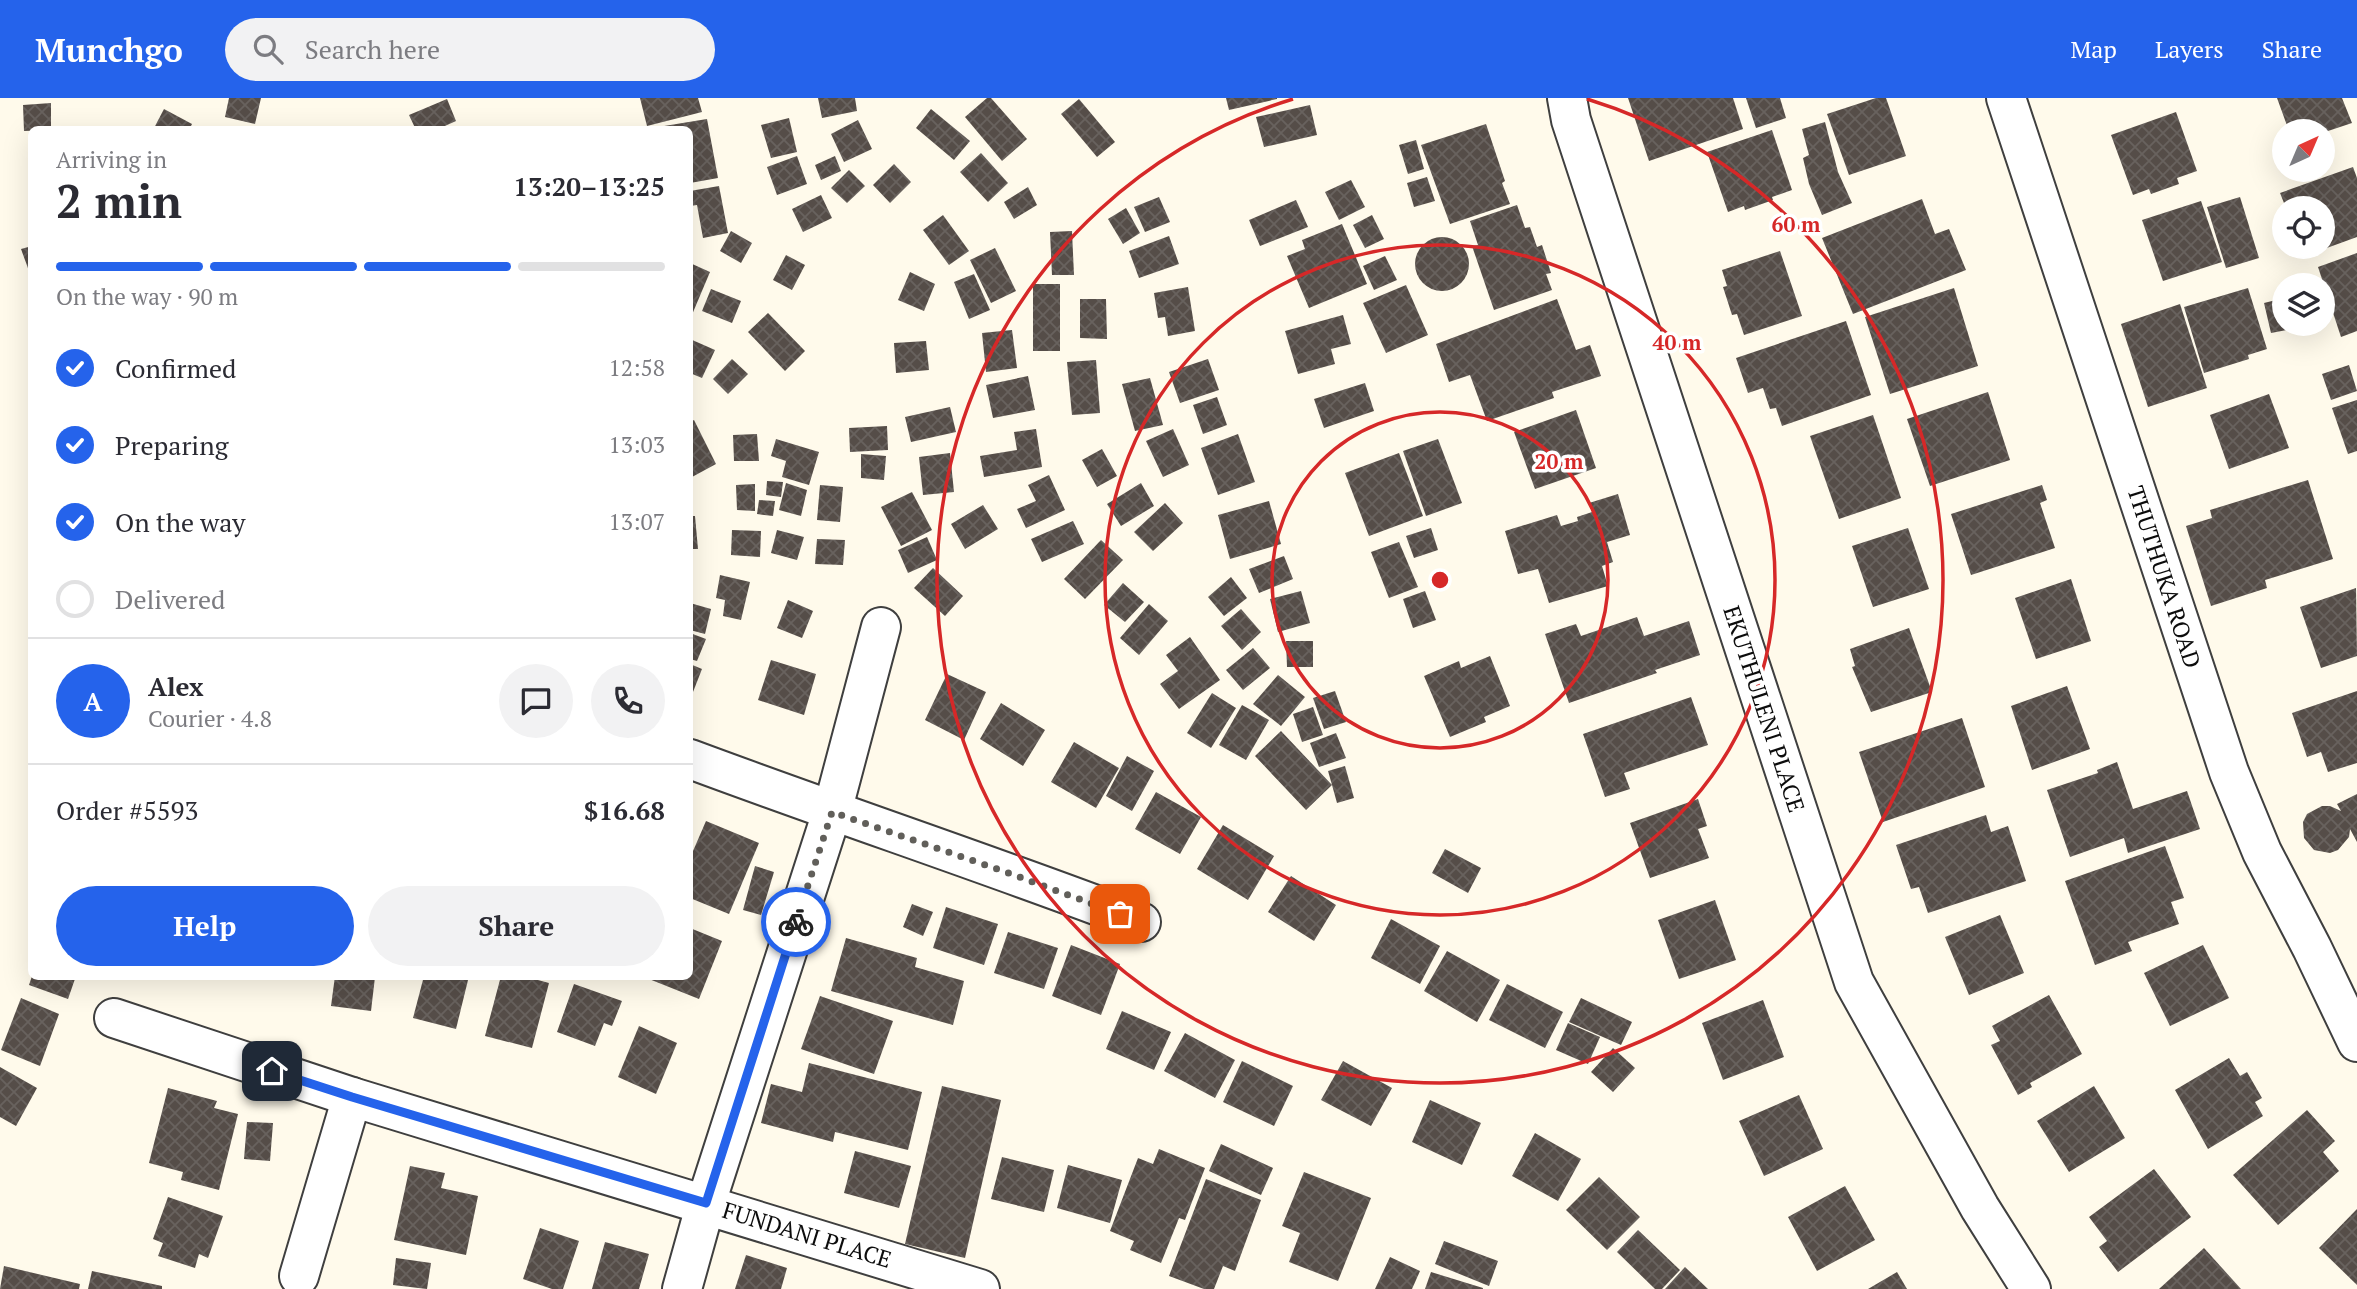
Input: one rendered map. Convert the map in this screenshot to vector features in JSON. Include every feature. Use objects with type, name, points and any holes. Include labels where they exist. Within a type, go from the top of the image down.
[{"type":"street","name":"EKUTHULENI PLACE","points":[[1567,98],[1571,120],[1854,982],[1980,1208],[2031,1289]]},
{"type":"street","name":"THUTHUKA ROAD","points":[[2006,98],[2229,772],[2262,852],[2357,1042]]},
{"type":"street","points":[[682,1289],[706,1203],[832,812],[881,627]]},
{"type":"street","points":[[693,760],[1141,922]]},
{"type":"street","name":"FUNDANI PLACE","points":[[114,1018],[352,1097],[706,1203],[980,1289]]},
{"type":"street","points":[[299,1276],[352,1097]]},
{"type":"building","points":[[229,98],[261,98],[255,124],[225,117]]},
{"type":"building","points":[[640,98],[698,98],[702,112],[647,126]]},
{"type":"building","points":[[818,98],[855,98],[857,111],[822,118]]},
{"type":"building","points":[[987,98],[991,98],[1027,139],[1002,161],[965,117]]},
{"type":"building","points":[[1226,98],[1277,98],[1277,99],[1229,110]]},
{"type":"building","points":[[1628,98],[1733,98],[1743,129],[1649,161]]},
{"type":"building","points":[[1746,98],[1780,98],[1786,118],[1756,128]]},
{"type":"building","points":[[1876,98],[1886,98],[1906,156],[1849,175],[1827,114]]},
{"type":"building","points":[[2277,98],[2342,98],[2352,123],[2335,129],[2335,119],[2285,119]]},
{"type":"building","points":[[447,99],[456,121],[445,126],[414,126],[409,115]]},
{"type":"building","points":[[1079,99],[1115,142],[1097,157],[1061,114]]},
{"type":"building","points":[[51,103],[51,126],[28,126],[28,131],[24,131],[23,105]]},
{"type":"building","points":[[1310,105],[1317,135],[1264,147],[1256,117]]},
{"type":"building","points":[[164,109],[192,124],[191,126],[155,126]]},
{"type":"building","points":[[931,109],[970,141],[954,160],[916,128]]},
{"type":"building","points":[[2176,112],[2197,171],[2177,178],[2179,184],[2151,194],[2149,189],[2133,195],[2111,135]]},
{"type":"building","points":[[789,118],[797,152],[771,158],[761,125]]},
{"type":"building","points":[[707,119],[718,178],[693,182],[693,126],[664,126]]},
{"type":"building","points":[[858,120],[872,149],[844,162],[831,134]]},
{"type":"building","points":[[1825,122],[1838,172],[1852,203],[1822,215],[1809,184],[1803,158],[1809,155],[1802,129]]},
{"type":"building","points":[[1486,124],[1510,204],[1450,224],[1421,145]]},
{"type":"building","points":[[1772,130],[1792,190],[1745,210],[1744,206],[1728,212],[1707,152]]},
{"type":"building","points":[[1416,140],[1424,169],[1408,174],[1399,145]]},
{"type":"building","points":[[981,153],[1008,183],[988,202],[960,172]]},
{"type":"building","points":[[797,156],[807,184],[777,195],[767,167]]},
{"type":"building","points":[[835,156],[841,171],[821,180],[815,165]]},
{"type":"building","points":[[894,164],[911,182],[890,203],[873,185]]},
{"type":"building","points":[[2353,167],[2357,178],[2357,237],[2335,245],[2335,196],[2281,196],[2280,193],[2311,182],[2335,182],[2335,173]]},
{"type":"building","points":[[849,170],[865,186],[847,203],[831,188]]},
{"type":"building","points":[[1427,177],[1435,201],[1414,207],[1407,183]]},
{"type":"building","points":[[1351,180],[1365,207],[1339,220],[1325,192]]},
{"type":"building","points":[[719,186],[728,233],[703,238],[697,205],[693,206],[693,190]]},
{"type":"building","points":[[1028,187],[1037,205],[1014,219],[1004,202]]},
{"type":"building","points":[[821,195],[832,218],[803,232],[792,209]]},
{"type":"building","points":[[1159,197],[1170,222],[1145,232],[1134,207]]},
{"type":"building","points":[[2240,197],[2259,258],[2226,268],[2207,207]]},
{"type":"building","points":[[1922,199],[1935,234],[1949,229],[1966,270],[1853,314],[1822,238]]},
{"type":"building","points":[[1296,200],[1308,227],[1260,246],[1249,220]]},
{"type":"building","points":[[2201,201],[2222,262],[2163,281],[2142,220]]},
{"type":"building","points":[[1517,205],[1525,228],[1530,227],[1537,247],[1542,245],[1551,273],[1546,274],[1552,290],[1494,310],[1472,246],[1478,245],[1470,221]]},
{"type":"building","points":[[1126,208],[1140,233],[1123,244],[1108,219]]},
{"type":"building","points":[[943,215],[969,251],[949,265],[923,230]]},
{"type":"building","points":[[1372,215],[1384,239],[1365,248],[1353,225]]},
{"type":"building","points":[[1342,224],[1367,284],[1309,308],[1287,256],[1305,249],[1302,240]]},
{"type":"building","points":[[731,231],[752,243],[741,263],[720,251]]},
{"type":"building","points":[[1072,231],[1074,275],[1052,275],[1050,232]]},
{"type":"building","points":[[1169,236],[1179,264],[1139,278],[1129,251]]},
{"type":"building","points":[[1442,237],[1461,245],[1469,264],[1461,283],[1442,291],[1423,283],[1415,264],[1423,245]]},
{"type":"building","points":[[28,247],[28,268],[21,249]]},
{"type":"building","points":[[995,248],[1016,291],[991,303],[970,260]]},
{"type":"building","points":[[1780,251],[1802,316],[1744,335],[1737,314],[1732,315],[1723,287],[1727,286],[1722,270]]},
{"type":"building","points":[[2357,253],[2357,331],[2341,337],[2335,319],[2335,273],[2320,273],[2318,267]]},
{"type":"building","points":[[786,255],[805,265],[792,290],[773,280]]},
{"type":"building","points":[[1385,256],[1397,280],[1374,290],[1363,266]]},
{"type":"building","points":[[693,264],[710,272],[693,312]]},
{"type":"building","points":[[910,272],[935,284],[924,311],[898,300]]},
{"type":"building","points":[[974,274],[990,310],[969,319],[954,282]]},
{"type":"building","points":[[1033,284],[1060,284],[1060,351],[1033,351]]},
{"type":"building","points":[[1406,285],[1428,335],[1386,353],[1363,303]]},
{"type":"building","points":[[1188,287],[1195,331],[1168,336],[1165,317],[1158,318],[1154,293]]},
{"type":"building","points":[[1954,288],[1978,366],[1890,394],[1865,317]]},
{"type":"building","points":[[2248,288],[2267,349],[2248,355],[2249,359],[2204,373],[2184,307]]},
{"type":"building","points":[[711,289],[741,301],[732,323],[702,311]]},
{"type":"building","points":[[1080,299],[1106,299],[1107,339],[1080,338]]},
{"type":"building","points":[[1557,299],[1576,350],[1590,345],[1601,376],[1552,392],[1554,398],[1487,421],[1470,375],[1449,382],[1436,344]]},
{"type":"building","points":[[2272,301],[2272,333],[2271,333],[2264,303]]},
{"type":"building","points":[[2180,304],[2207,388],[2148,407],[2121,324]]},
{"type":"building","points":[[768,313],[805,351],[785,371],[748,332]]},
{"type":"building","points":[[1343,315],[1351,344],[1331,349],[1335,364],[1298,374],[1285,331]]},
{"type":"building","points":[[1846,321],[1871,395],[1782,426],[1776,408],[1770,409],[1763,388],[1748,393],[1736,358]]},
{"type":"building","points":[[1012,330],[1017,368],[986,372],[982,333]]},
{"type":"building","points":[[693,340],[715,350],[702,378],[693,374]]},
{"type":"building","points":[[926,341],[929,370],[896,373],[894,343]]},
{"type":"building","points":[[732,359],[748,374],[728,394],[713,379]]},
{"type":"building","points":[[1208,359],[1219,390],[1180,403],[1169,372]]},
{"type":"building","points":[[1096,360],[1100,413],[1072,415],[1067,362]]},
{"type":"building","points":[[2349,365],[2357,391],[2331,400],[2322,374]]},
{"type":"building","points":[[1028,376],[1035,410],[993,418],[986,385]]},
{"type":"building","points":[[1150,378],[1163,425],[1135,431],[1122,384]]},
{"type":"building","points":[[1365,383],[1374,411],[1324,428],[1314,399]]},
{"type":"building","points":[[1988,392],[2010,460],[1930,486],[1907,419]]},
{"type":"building","points":[[2269,394],[2289,448],[2229,469],[2210,415]]},
{"type":"building","points":[[1217,397],[1227,425],[1203,434],[1193,405]]},
{"type":"building","points":[[2357,400],[2357,451],[2348,454],[2332,408]]},
{"type":"building","points":[[950,407],[956,432],[911,442],[905,417]]},
{"type":"building","points":[[1576,410],[1596,468],[1535,489],[1514,432]]},
{"type":"building","points":[[1873,415],[1901,498],[1839,519],[1810,436]]},
{"type":"building","points":[[693,420],[716,464],[693,476]]},
{"type":"building","points":[[887,426],[888,450],[850,452],[849,428]]},
{"type":"building","points":[[1036,429],[1042,467],[984,477],[980,456],[1017,450],[1014,432]]},
{"type":"building","points":[[1173,429],[1189,465],[1163,477],[1146,441]]},
{"type":"building","points":[[757,434],[759,461],[734,461],[733,435]]},
{"type":"building","points":[[1238,434],[1255,482],[1218,495],[1201,448]]},
{"type":"building","points":[[776,439],[819,452],[809,485],[782,477],[786,461],[771,456]]},
{"type":"building","points":[[1438,439],[1462,503],[1426,516],[1403,451]]},
{"type":"building","points":[[1102,449],[1117,476],[1097,487],[1082,460]]},
{"type":"building","points":[[950,453],[954,492],[923,495],[919,457]]},
{"type":"building","points":[[1399,453],[1423,516],[1369,536],[1345,473]]},
{"type":"building","points":[[861,454],[886,456],[884,480],[861,478]]},
{"type":"building","points":[[1049,475],[1065,510],[1026,528],[1017,509],[1036,501],[1028,485]]},
{"type":"building","points":[[2308,480],[2333,559],[2265,580],[2267,588],[2211,606],[2186,526],[2212,518],[2210,510]]},
{"type":"building","points":[[767,481],[783,482],[781,497],[766,495]]},
{"type":"building","points":[[786,483],[807,490],[801,516],[779,510]]},
{"type":"building","points":[[1141,483],[1154,506],[1121,526],[1107,504]]},
{"type":"building","points":[[755,484],[755,511],[737,510],[736,485]]},
{"type":"building","points":[[820,485],[843,487],[840,522],[817,520]]},
{"type":"building","points":[[2042,485],[2047,500],[2040,503],[2055,548],[1971,575],[1951,514]]},
{"type":"building","points":[[912,492],[932,530],[901,546],[881,507]]},
{"type":"building","points":[[1618,494],[1630,535],[1607,542],[1613,562],[1602,566],[1608,586],[1549,603],[1538,569],[1518,574],[1505,531],[1557,515],[1561,526],[1578,521],[1577,517],[1592,512],[1589,503]]},
{"type":"building","points":[[759,500],[775,501],[773,516],[757,514]]},
{"type":"building","points":[[1269,501],[1281,544],[1230,559],[1218,515]]},
{"type":"building","points":[[1165,503],[1183,523],[1153,551],[1134,532]]},
{"type":"building","points":[[983,505],[998,529],[965,549],[951,524]]},
{"type":"building","points":[[693,516],[695,516],[698,549],[693,549]]},
{"type":"building","points":[[1073,521],[1084,544],[1042,562],[1031,539]]},
{"type":"building","points":[[1431,528],[1438,550],[1414,558],[1406,536]]},
{"type":"building","points":[[1908,528],[1929,589],[1873,607],[1852,546]]},
{"type":"building","points":[[732,530],[761,531],[760,557],[731,555]]},
{"type":"building","points":[[777,530],[804,537],[797,560],[771,553]]},
{"type":"building","points":[[927,537],[937,560],[908,573],[898,550]]},
{"type":"building","points":[[817,539],[845,540],[843,565],[815,564]]},
{"type":"building","points":[[1101,540],[1123,560],[1085,599],[1064,579]]},
{"type":"building","points":[[1399,542],[1418,587],[1389,598],[1371,552]]},
{"type":"building","points":[[1284,556],[1293,579],[1259,593],[1249,569]]},
{"type":"building","points":[[933,568],[963,596],[945,616],[914,588]]},
{"type":"building","points":[[720,575],[750,582],[741,620],[723,616],[725,600],[716,598]]},
{"type":"building","points":[[1231,577],[1247,598],[1224,616],[1208,597]]},
{"type":"building","points":[[2071,579],[2091,641],[2036,659],[2015,598]]},
{"type":"building","points":[[1123,583],[1144,602],[1125,622],[1104,605]]},
{"type":"building","points":[[2356,588],[2357,656],[2321,668],[2300,607]]},
{"type":"building","points":[[1301,591],[1310,623],[1278,632],[1270,599]]},
{"type":"building","points":[[1425,591],[1436,620],[1413,628],[1403,599]]},
{"type":"building","points":[[788,600],[813,611],[802,638],[777,628]]},
{"type":"building","points":[[693,604],[711,609],[705,634],[693,631]]},
{"type":"building","points":[[1149,604],[1168,621],[1139,655],[1120,638]]},
{"type":"building","points":[[1241,609],[1261,632],[1242,650],[1221,626]]},
{"type":"building","points":[[1637,617],[1644,636],[1689,621],[1700,655],[1655,670],[1657,673],[1569,703],[1545,634],[1576,624],[1581,636]]},
{"type":"building","points":[[1909,628],[1932,692],[1871,712],[1852,667],[1855,666],[1850,649]]},
{"type":"building","points":[[693,634],[706,639],[697,661],[693,660]]},
{"type":"building","points":[[1190,637],[1220,680],[1179,709],[1160,684],[1178,671],[1166,655]]},
{"type":"building","points":[[1286,641],[1313,641],[1313,667],[1287,667]]},
{"type":"building","points":[[1253,648],[1270,668],[1243,690],[1226,670]]},
{"type":"building","points":[[1490,656],[1510,706],[1484,717],[1486,722],[1450,737],[1424,676],[1459,661],[1461,668]]},
{"type":"building","points":[[771,660],[816,674],[804,715],[758,700]]},
{"type":"building","points":[[693,665],[702,669],[693,692]]},
{"type":"building","points":[[947,674],[986,692],[964,740],[925,720]]},
{"type":"building","points":[[1278,675],[1305,697],[1281,726],[1253,704]]},
{"type":"building","points":[[2067,686],[2090,749],[2032,770],[2011,706]]},
{"type":"building","points":[[1335,691],[1346,722],[1324,729],[1313,698]]},
{"type":"building","points":[[2357,691],[2357,763],[2328,772],[2321,752],[2307,757],[2292,713]]},
{"type":"building","points":[[1212,693],[1236,708],[1211,748],[1187,733]]},
{"type":"building","points":[[1691,697],[1708,745],[1624,773],[1630,789],[1605,797],[1583,734]]},
{"type":"building","points":[[1001,703],[1045,730],[1023,766],[980,739]]},
{"type":"building","points":[[1242,705],[1269,720],[1246,760],[1219,745]]},
{"type":"building","points":[[1313,707],[1323,735],[1302,742],[1293,714]]},
{"type":"building","points":[[1962,718],[1985,787],[1883,822],[1859,752]]},
{"type":"building","points":[[1281,731],[1332,785],[1306,810],[1255,756]]},
{"type":"building","points":[[1336,733],[1346,758],[1319,767],[1310,743]]},
{"type":"building","points":[[1074,742],[1119,768],[1096,808],[1051,782]]},
{"type":"building","points":[[1127,756],[1154,771],[1132,811],[1106,796]]},
{"type":"building","points":[[2117,762],[2133,809],[2187,791],[2200,829],[2128,853],[2124,838],[2070,857],[2047,790],[2098,773],[2097,770]]},
{"type":"building","points":[[1345,766],[1354,798],[1337,803],[1328,771]]},
{"type":"building","points":[[1156,792],[1201,817],[1180,854],[1135,829]]},
{"type":"building","points":[[2357,794],[2357,842],[2350,829],[2349,837],[2338,850],[2330,853],[2314,850],[2304,838],[2303,822],[2307,814],[2322,806],[2341,811],[2337,804]]},
{"type":"building","points":[[1698,799],[1707,826],[1698,829],[1709,858],[1650,878],[1630,823]]},
{"type":"building","points":[[1986,815],[1991,832],[2008,826],[2026,881],[1928,913],[1919,887],[1911,889],[1896,845]]},
{"type":"building","points":[[706,821],[759,843],[729,914],[693,899],[693,851]]},
{"type":"building","points":[[1223,825],[1274,856],[1248,900],[1197,869]]},
{"type":"building","points":[[2165,846],[2184,898],[2171,902],[2179,924],[2128,942],[2132,951],[2095,965],[2065,881]]},
{"type":"building","points":[[1445,849],[1481,868],[1468,893],[1432,873]]},
{"type":"building","points":[[755,866],[774,872],[761,915],[743,910]]},
{"type":"building","points":[[1291,876],[1336,905],[1314,941],[1268,912]]},
{"type":"building","points":[[1715,900],[1736,960],[1679,979],[1658,920]]},
{"type":"building","points":[[912,904],[933,912],[923,936],[903,927]]},
{"type":"building","points":[[946,907],[998,924],[984,965],[933,948]]},
{"type":"building","points":[[2000,915],[2024,973],[1969,995],[1945,937]]},
{"type":"building","points":[[1391,919],[1440,946],[1420,984],[1371,958]]},
{"type":"building","points":[[693,929],[722,941],[699,999],[652,980],[693,980]]},
{"type":"building","points":[[1008,932],[1058,948],[1044,989],[994,973]]},
{"type":"building","points":[[846,938],[917,958],[915,967],[964,981],[953,1025],[831,991]]},
{"type":"building","points":[[1071,945],[1120,964],[1101,1015],[1052,996]]},
{"type":"building","points":[[2203,945],[2229,998],[2170,1026],[2144,973]]},
{"type":"building","points":[[1447,951],[1500,980],[1477,1022],[1424,991]]},
{"type":"building","points":[[31,980],[75,980],[68,999],[29,985]]},
{"type":"building","points":[[334,980],[375,980],[371,1011],[331,1006]]},
{"type":"building","points":[[423,980],[468,980],[456,1029],[413,1018]]},
{"type":"building","points":[[500,980],[538,980],[549,983],[532,1048],[485,1036]]},
{"type":"building","points":[[574,984],[622,1001],[612,1026],[604,1023],[595,1046],[557,1032]]},
{"type":"building","points":[[1507,984],[1563,1012],[1545,1048],[1489,1020]]},
{"type":"building","points":[[2049,995],[2082,1054],[2030,1083],[2032,1087],[2018,1095],[1991,1045],[2000,1041],[1992,1026]]},
{"type":"building","points":[[820,996],[893,1021],[874,1074],[801,1049]]},
{"type":"building","points":[[21,998],[59,1014],[40,1066],[1,1050]]},
{"type":"building","points":[[1581,998],[1632,1022],[1621,1045],[1569,1022]]},
{"type":"building","points":[[1763,1000],[1784,1057],[1723,1080],[1702,1023]]},
{"type":"building","points":[[1122,1011],[1171,1032],[1154,1070],[1106,1049]]},
{"type":"building","points":[[1568,1023],[1600,1037],[1588,1064],[1556,1050]]},
{"type":"building","points":[[639,1026],[677,1043],[656,1094],[618,1077]]},
{"type":"building","points":[[1185,1033],[1235,1060],[1215,1098],[1164,1071]]},
{"type":"building","points":[[1613,1048],[1635,1068],[1613,1092],[1591,1072]]},
{"type":"building","points":[[2229,1058],[2240,1076],[2247,1072],[2262,1098],[2255,1102],[2263,1116],[2208,1149],[2175,1090]]},
{"type":"building","points":[[1242,1061],[1293,1086],[1274,1126],[1223,1102]]},
{"type":"building","points":[[1343,1061],[1392,1088],[1371,1126],[1321,1100]]},
{"type":"building","points":[[809,1063],[922,1092],[908,1150],[835,1132],[833,1142],[761,1123],[771,1084],[802,1092]]},
{"type":"building","points":[[0,1067],[37,1088],[16,1126],[0,1117]]},
{"type":"building","points":[[942,1086],[1001,1100],[965,1258],[905,1244]]},
{"type":"building","points":[[2094,1086],[2125,1138],[2069,1172],[2037,1121]]},
{"type":"building","points":[[168,1088],[217,1101],[214,1108],[238,1114],[219,1190],[181,1180],[183,1172],[149,1163]]},
{"type":"building","points":[[1799,1095],[1823,1149],[1764,1176],[1739,1121]]},
{"type":"building","points":[[1430,1100],[1481,1123],[1462,1165],[1412,1142]]},
{"type":"building","points":[[2307,1110],[2335,1141],[2323,1152],[2339,1171],[2278,1225],[2233,1175]]},
{"type":"building","points":[[247,1122],[273,1123],[270,1161],[244,1159]]},
{"type":"building","points":[[1535,1133],[1581,1159],[1558,1201],[1512,1176]]},
{"type":"building","points":[[1221,1144],[1273,1168],[1261,1195],[1209,1171]]},
{"type":"building","points":[[1159,1149],[1205,1168],[1185,1220],[1179,1218],[1161,1263],[1130,1250],[1134,1241],[1110,1231],[1138,1158],[1153,1164]]},
{"type":"building","points":[[855,1151],[911,1166],[899,1208],[844,1193]]},
{"type":"building","points":[[1002,1157],[1054,1170],[1044,1212],[991,1199]]},
{"type":"building","points":[[1068,1165],[1122,1180],[1110,1223],[1057,1208]]},
{"type":"building","points":[[410,1166],[445,1173],[441,1188],[478,1196],[466,1255],[394,1240]]},
{"type":"building","points":[[2154,1169],[2191,1217],[2118,1272],[2099,1247],[2107,1241],[2089,1217]]},
{"type":"building","points":[[1304,1172],[1371,1198],[1338,1281],[1289,1262],[1300,1233],[1282,1226]]},
{"type":"building","points":[[1599,1177],[1640,1217],[1607,1250],[1566,1210]]},
{"type":"building","points":[[1206,1179],[1261,1200],[1235,1271],[1223,1266],[1214,1289],[1204,1289],[1169,1276]]},
{"type":"building","points":[[1845,1186],[1875,1240],[1817,1271],[1788,1217]]},
{"type":"building","points":[[168,1197],[223,1216],[208,1258],[199,1254],[195,1268],[158,1256],[163,1243],[153,1239]]},
{"type":"building","points":[[2357,1209],[2357,1285],[2319,1248]]},
{"type":"building","points":[[540,1228],[579,1241],[563,1289],[552,1289],[523,1279]]},
{"type":"building","points":[[1638,1230],[1680,1270],[1662,1289],[1655,1289],[1617,1252]]},
{"type":"building","points":[[1444,1241],[1498,1261],[1489,1286],[1435,1264]]},
{"type":"building","points":[[605,1242],[649,1254],[639,1289],[592,1289]]},
{"type":"building","points":[[2204,1248],[2241,1289],[2159,1289]]},
{"type":"building","points":[[746,1255],[787,1268],[781,1289],[735,1289]]},
{"type":"building","points":[[1390,1257],[1420,1271],[1412,1289],[1375,1289]]},
{"type":"building","points":[[396,1258],[431,1263],[427,1289],[393,1285]]},
{"type":"building","points":[[4,1266],[80,1284],[79,1289],[0,1289]]},
{"type":"building","points":[[1685,1267],[1708,1289],[1665,1289]]},
{"type":"building","points":[[92,1271],[162,1286],[162,1289],[88,1289]]},
{"type":"building","points":[[1431,1272],[1483,1288],[1483,1289],[1425,1289]]},
{"type":"building","points":[[1897,1272],[1907,1289],[1868,1289]]},
{"type":"way so far","points":[[796,922],[832,812],[1120,914]]},
{"type":"route","points":[[272,1071],[706,1203],[796,922]]}]
